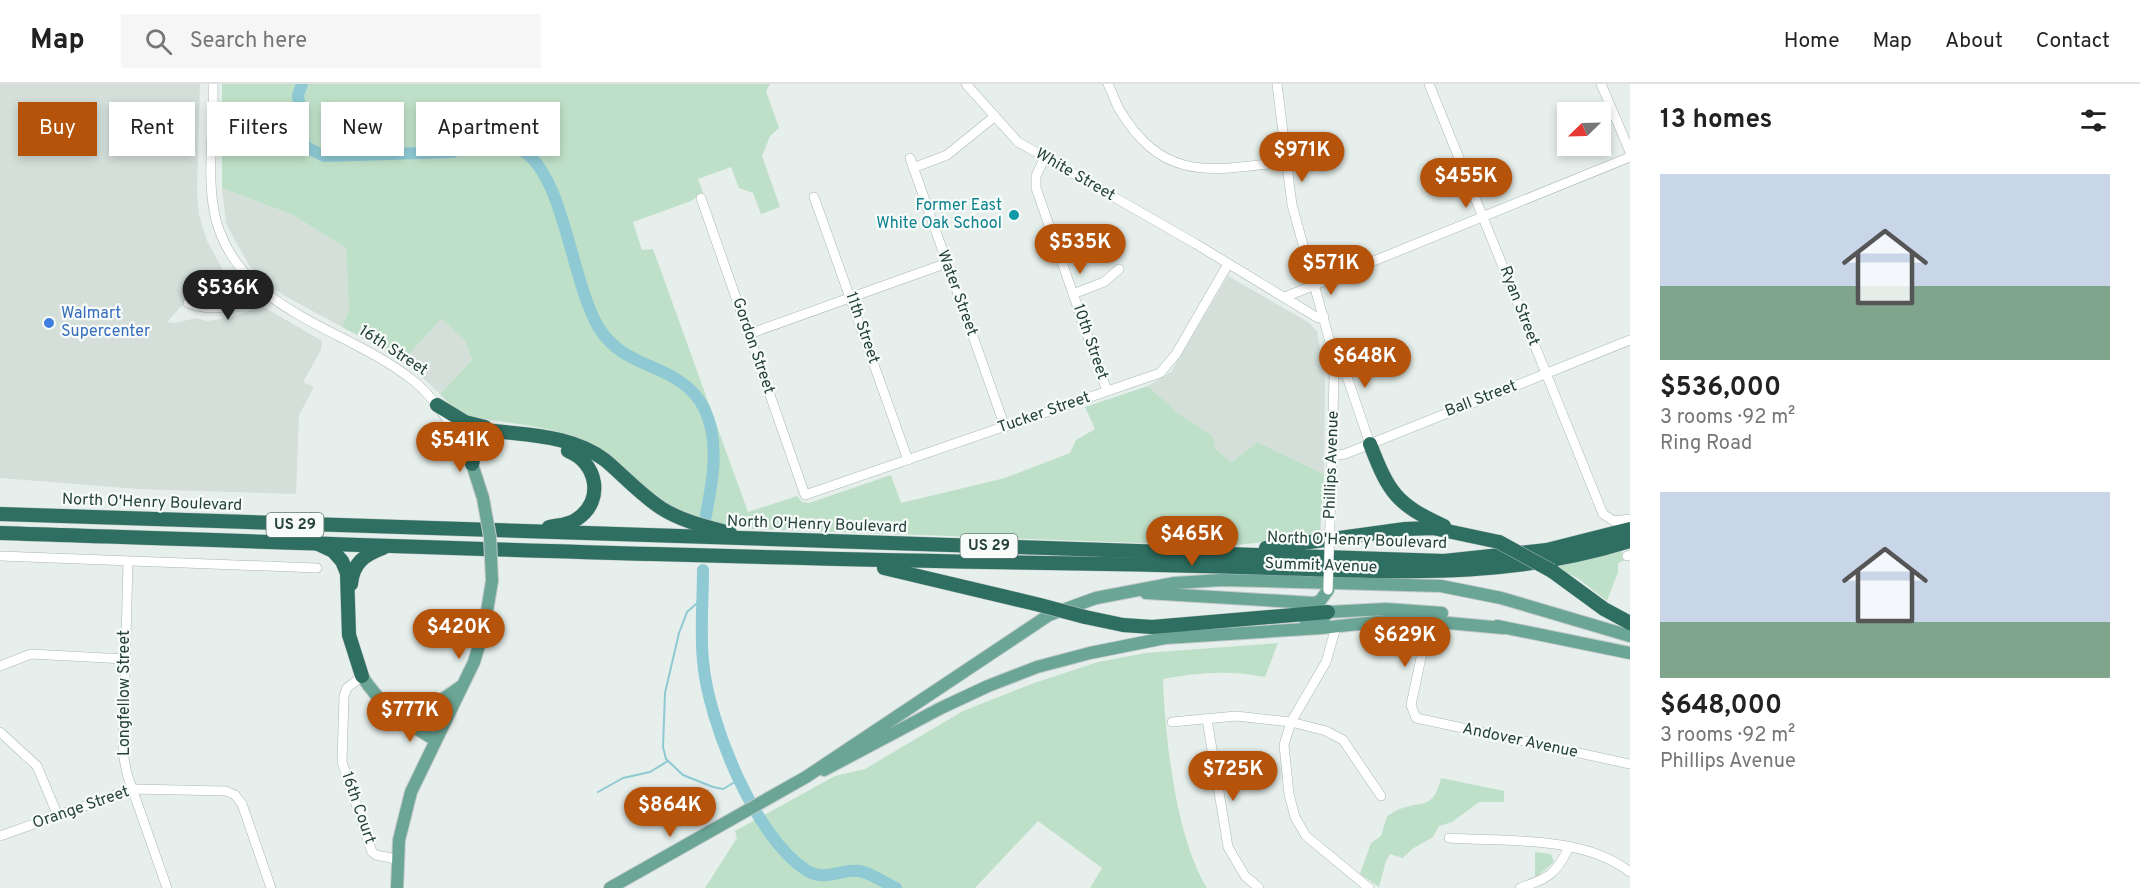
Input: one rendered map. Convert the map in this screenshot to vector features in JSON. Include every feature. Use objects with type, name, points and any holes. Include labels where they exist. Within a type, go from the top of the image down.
[{"type":"highway","points":[[437,405],[493,435],[570,451],[581,457],[590,468],[594,480],[594,498],[588,509],[578,519],[565,525],[503,530]]},
{"type":"highway","points":[[472,464],[476,446],[493,435]]},
{"type":"highway","points":[[460,439],[493,435],[555,438],[581,447],[603,459],[639,492],[663,510],[702,526],[757,539]]},
{"type":"highway","points":[[1370,444],[1387,485],[1401,503],[1414,512],[1457,532]]},
{"type":"highway","points":[[0,506],[87,517]]},
{"type":"highway","name":"North O'Henry Boulevard","points":[[0,514],[1444,561],[1547,550],[1630,529]]},
{"type":"highway","points":[[1222,553],[1405,529],[1433,528],[1457,532],[1499,542],[1552,571],[1604,609],[1630,623]]},
{"type":"highway","name":"North O'Henry Boulevard","points":[[0,533],[844,560],[1200,566],[1431,573],[1517,567],[1558,560],[1630,541]]},
{"type":"highway","points":[[315,543],[333,551],[342,561],[346,573],[352,648],[362,676]]},
{"type":"highway","points":[[348,610],[352,572],[359,561],[369,553],[390,545]]},
{"type":"highway","points":[[844,560],[917,574],[1123,625],[1152,627],[1328,612]]},
{"type":"main road","name":"16th Street","points":[[397,888],[396,859],[411,792],[480,647],[492,581],[490,537],[483,498],[472,464],[460,439]]},
{"type":"main road","name":"Summit Avenue","points":[[610,888],[806,777],[1049,615],[1114,594],[1175,583],[1222,580],[1441,586],[1501,598],[1630,636]]},
{"type":"main road","points":[[1114,594],[1147,593],[1314,603],[1320,601],[1328,590]]},
{"type":"main road","name":"Summit Avenue","points":[[1328,612],[1425,611],[1451,614],[1630,653]]},
{"type":"main road","points":[[1234,634],[1249,628],[1320,621],[1328,612]]},
{"type":"main road","name":"Summit Avenue","points":[[806,777],[842,763],[940,708],[1037,667],[1090,653],[1165,638],[1335,627],[1405,619],[1503,627]]},
{"type":"main road","points":[[362,676],[389,709],[435,740]]},
{"type":"main road","points":[[389,709],[421,711],[441,701],[464,684]]},
{"type":"street","name":"16th Street","points":[[213,84],[211,195],[217,221],[231,254],[243,273],[257,287],[292,311],[378,358],[415,382],[437,405],[460,439]]},
{"type":"street","name":"White Street","points":[[966,84],[1018,142],[1318,318],[1324,317]]},
{"type":"street","points":[[1120,84],[1109,86],[1119,109],[1146,146],[1167,160],[1193,169],[1286,162]]},
{"type":"street","name":"Phillips Avenue","points":[[1277,84],[1296,226],[1333,353],[1328,612]]},
{"type":"street","name":"Ryan Street","points":[[1430,84],[1603,514],[1614,521],[1630,519]]},
{"type":"street","points":[[1601,84],[1630,153]]},
{"type":"street","points":[[913,168],[947,155],[994,117]]},
{"type":"street","name":"10th Street","points":[[1044,157],[1035,181],[1107,391]]},
{"type":"street","points":[[1285,297],[1630,157]]},
{"type":"street","name":"Water Street","points":[[910,158],[1005,427]]},
{"type":"street","name":"11th Street","points":[[814,197],[908,460]]},
{"type":"street","name":"Gordon Street","points":[[701,198],[805,495]]},
{"type":"street","points":[[748,334],[947,263]]},
{"type":"street","name":"Tucker Street","points":[[805,495],[1160,373],[1167,367],[1228,264]]},
{"type":"street","points":[[1073,294],[1104,282],[1119,269]]},
{"type":"street","points":[[188,303],[214,310],[225,308],[241,301],[257,287]]},
{"type":"street","name":"Ball Street","points":[[1332,456],[1345,454],[1630,340]]},
{"type":"street","name":"Phillips Avenue","points":[[1333,353],[1343,365],[1370,444]]},
{"type":"street","points":[[0,556],[317,568]]},
{"type":"street","name":"Longfellow Street","points":[[128,562],[123,753],[132,789],[166,888]]},
{"type":"street","name":"Andover Avenue","points":[[1429,620],[1411,705],[1412,715],[1420,720],[1630,764]]},
{"type":"street","points":[[1335,627],[1330,650],[1291,722],[1284,745],[1289,795],[1295,817],[1306,836],[1369,888]]},
{"type":"street","points":[[1321,628],[1330,650]]},
{"type":"street","points":[[0,666],[31,654],[124,659]]},
{"type":"street","name":"16th Court","points":[[362,676],[346,688],[344,696],[342,762],[372,852],[396,859]]},
{"type":"street","points":[[1172,722],[1236,716],[1291,722],[1326,731],[1342,740],[1381,796]]},
{"type":"street","points":[[1207,719],[1228,848],[1245,876],[1259,888]]},
{"type":"street","points":[[0,732],[37,765],[58,816]]},
{"type":"street","name":"Orange Street","points":[[0,836],[132,789],[226,791],[236,795],[242,804],[271,888]]},
{"type":"street","points":[[1449,838],[1569,847],[1599,856],[1630,872]]},
{"type":"street","points":[[1520,888],[1552,875],[1561,865],[1569,847]]},
{"type":"shaded area","points":[[0,84],[200,84],[197,192],[199,215],[207,241],[229,281],[229,288],[220,292],[199,287],[167,322],[175,323],[196,318],[207,321],[229,318],[262,306],[322,341],[321,350],[303,382],[314,387],[299,415],[296,494],[138,489],[0,478]]},
{"type":"shaded area","points":[[222,188],[293,215],[346,248],[349,310],[342,327],[265,283],[249,265],[226,224]]},
{"type":"shaded area","points":[[1228,276],[1308,322],[1317,331],[1325,379],[1324,474],[1257,442],[1232,462],[1215,449],[1213,436],[1179,414],[1148,386],[1171,372]]},
{"type":"shaded area","points":[[441,319],[465,340],[472,360],[440,394],[404,360]]},
{"type":"green space","points":[[222,84],[770,84],[766,91],[779,128],[770,136],[762,156],[780,207],[761,214],[753,193],[739,188],[731,167],[698,179],[703,193],[691,201],[633,222],[642,250],[653,249],[748,512],[797,496],[802,502],[809,503],[891,475],[901,503],[1005,478],[1070,453],[1076,440],[1095,429],[1085,407],[1148,386],[1179,414],[1213,436],[1215,449],[1232,462],[1257,442],[1324,474],[1320,536],[1227,546],[753,529],[717,524],[682,514],[652,495],[610,455],[591,443],[561,432],[465,415],[453,408],[440,394],[472,360],[465,340],[441,319],[404,360],[342,327],[349,310],[346,248],[293,215],[222,188],[222,156],[309,156],[309,102],[222,102]]},
{"type":"green space","points":[[1621,550],[1625,560],[1618,563],[1618,572],[1607,601],[1579,579],[1554,566]]},
{"type":"green space","points":[[1278,643],[1265,677],[1239,673],[1214,673],[1163,679],[1166,730],[1174,787],[1187,843],[1207,888],[1090,888],[1102,868],[1038,821],[975,888],[705,888],[737,838],[735,831],[835,776],[865,769],[963,711],[1034,683],[1098,662],[1145,653]]},
{"type":"green space","points":[[1441,778],[1504,791],[1504,802],[1479,802],[1452,822],[1439,826],[1433,837],[1412,849],[1403,858],[1390,854],[1379,887],[1360,874],[1371,843],[1381,836],[1387,816],[1408,806],[1427,802],[1435,795]]},
{"type":"green space","points":[[1535,852],[1551,854],[1554,862],[1535,878]]},
{"type":"waterway","points":[[302,84],[298,95],[304,146],[324,156],[453,152],[479,136],[521,150],[539,167],[550,186],[559,210],[582,286],[599,328],[623,353],[681,382],[694,393],[704,408],[714,449],[714,464],[705,520]]},
{"type":"waterway","points":[[703,570],[702,638],[707,686],[724,745],[752,805],[787,854],[806,870],[819,875],[859,871],[896,888]]},
{"type":"waterway","points":[[703,598],[687,612],[679,633],[665,693],[663,747],[666,759],[683,775],[723,789],[740,779]]},
{"type":"waterway","points":[[598,792],[623,778],[650,772],[668,761]]},
{"type":"place","name":"Former East White Oak School","points":[[1014,215]]},
{"type":"place","name":"Walmart Supercenter","points":[[49,323]]}]
